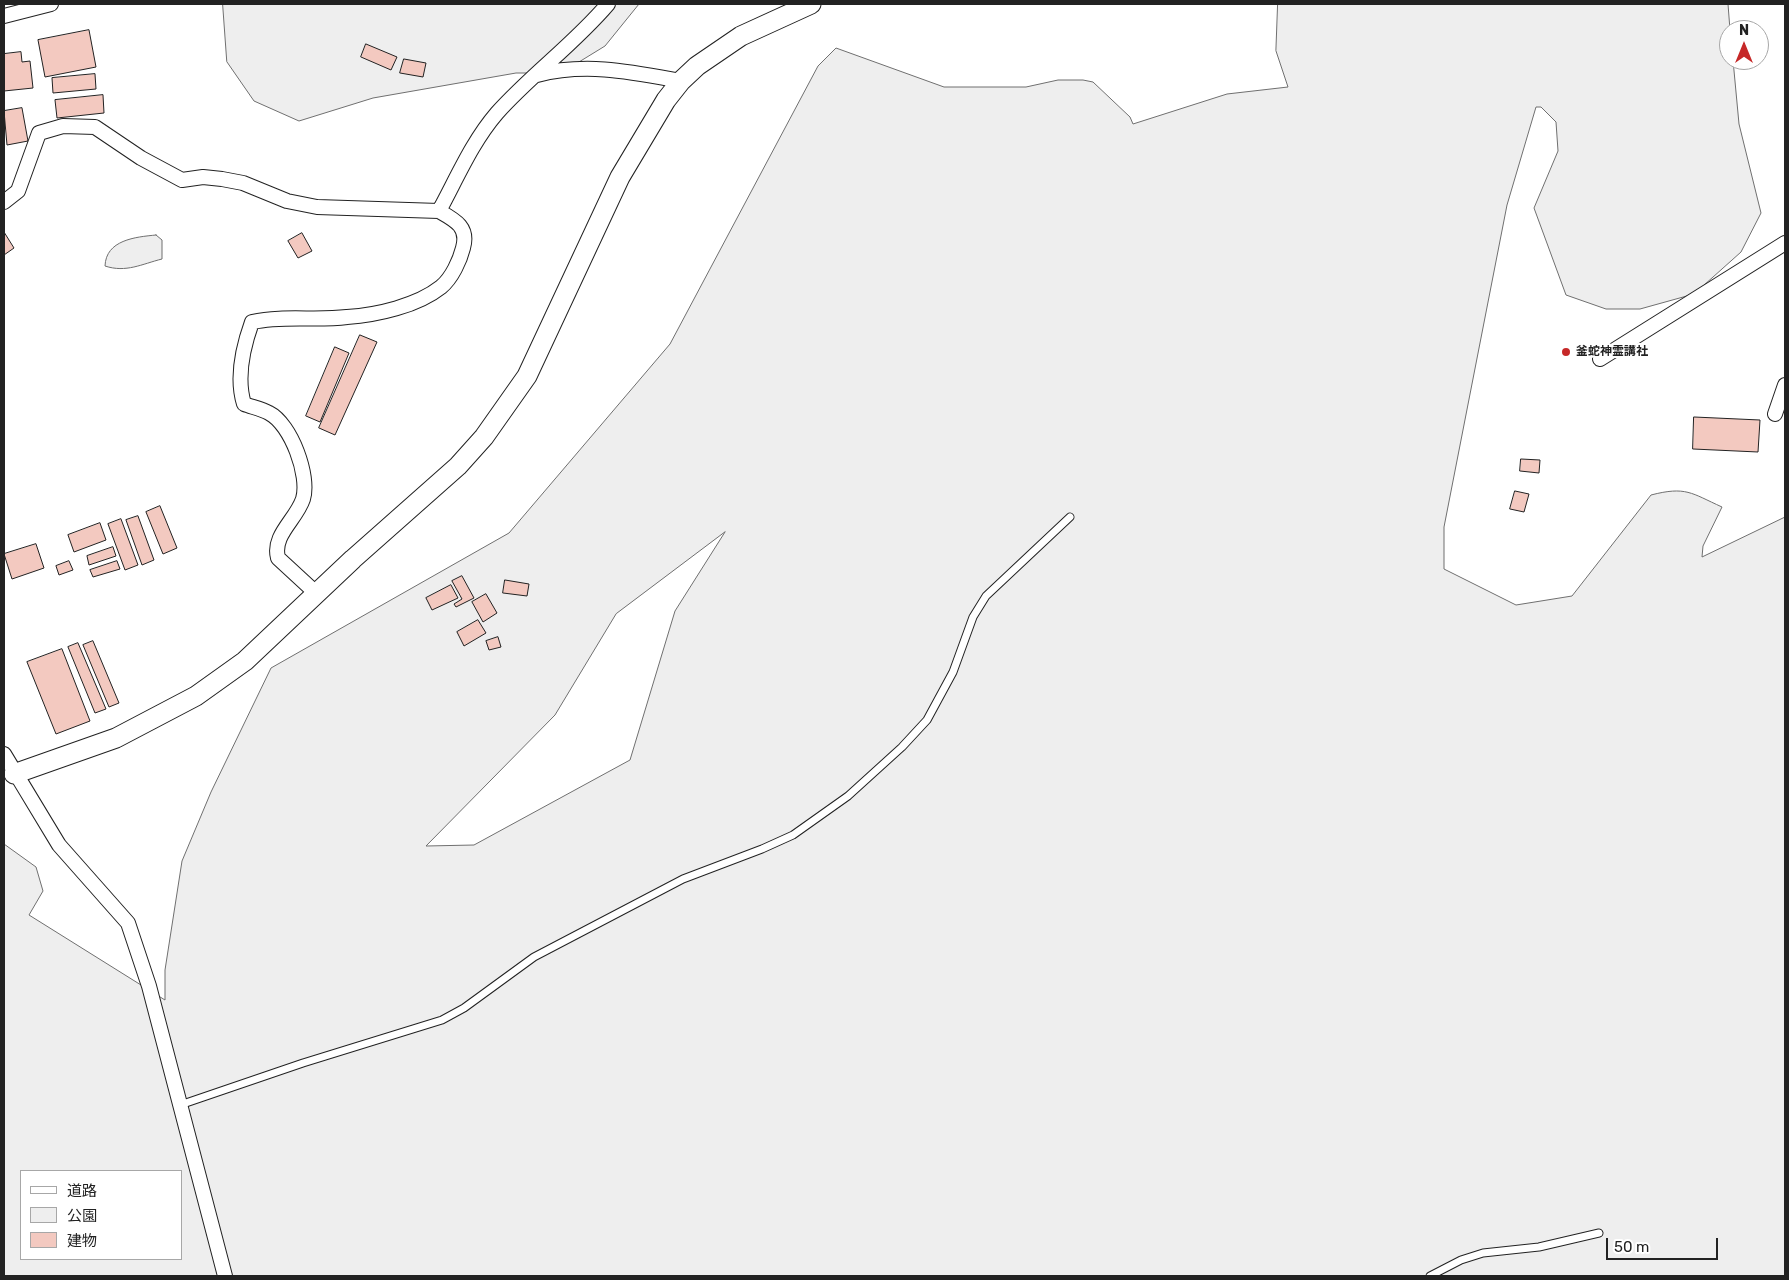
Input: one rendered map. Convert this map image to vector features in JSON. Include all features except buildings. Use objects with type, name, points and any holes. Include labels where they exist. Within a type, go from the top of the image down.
[{"type":"street","points":[[4,16],[51,4]]},
{"type":"street","points":[[440,211],[472,148],[485,128],[534,76],[585,31],[608,4]]},
{"type":"street","points":[[14,774],[116,738],[196,696],[246,661],[422,496],[458,466],[506,408],[527,376],[620,177],[666,100],[681,81],[697,66],[741,36],[811,4]]},
{"type":"street","points":[[534,76],[561,69],[589,67],[616,69],[681,81]]},
{"type":"street","points":[[4,202],[18,191],[39,133],[63,126],[95,127],[141,158],[182,180],[203,177],[229,180],[242,183],[287,201],[317,206],[440,211],[457,221],[464,229],[464,246],[456,267],[442,286],[412,302],[367,315],[346,318],[266,319],[252,322],[242,348],[241,396],[244,404],[269,413],[283,424],[299,458],[303,480],[304,497],[299,510],[276,543],[278,558],[317,594]]},
{"type":"street","points":[[1600,360],[1785,243]]},
{"type":"street","points":[[1775,414],[1785,385]]},
{"type":"street","points":[[4,754],[14,774],[59,845],[128,923],[149,986],[225,1276]]},
{"type":"lane","points":[[180,1105],[303,1063],[442,1020],[464,1008],[534,958],[683,879],[793,835],[848,796],[902,747],[926,720],[952,672],[973,617],[986,596],[1070,517]]},
{"type":"lane","points":[[1430,1276],[1461,1260],[1483,1254],[1539,1248],[1599,1233]]},
{"type":"green space","points":[[223,4],[639,4],[605,46],[561,73],[516,73],[373,98],[299,121],[254,101],[227,62]]},
{"type":"green space","points":[[1278,4],[1728,4],[1729,20],[1719,20],[1719,70],[1734,70],[1739,124],[1761,213],[1741,252],[1694,294],[1640,309],[1606,309],[1566,295],[1534,208],[1558,151],[1556,122],[1541,107],[1536,107],[1507,205],[1444,527],[1444,569],[1516,605],[1572,596],[1651,495],[1672,491],[1688,492],[1722,507],[1703,546],[1702,557],[1785,517],[1785,1276],[4,1276],[4,844],[36,867],[43,891],[29,915],[165,1000],[165,970],[182,861],[211,792],[271,668],[509,533],[670,344],[818,66],[836,48],[944,87],[1026,87],[1058,80],[1093,82],[1130,117],[1133,124],[1227,94],[1288,87],[1276,51]],"holes":[[[725,532],[675,611],[630,760],[474,845],[426,846],[555,715],[616,614]]]},
{"type":"green space","points":[[156,235],[162,240],[162,259],[120,269],[105,266],[110,250],[116,245],[139,237]]},
{"type":"place","name":"釜蛇神霊講社","points":[[1566,352]]}]
